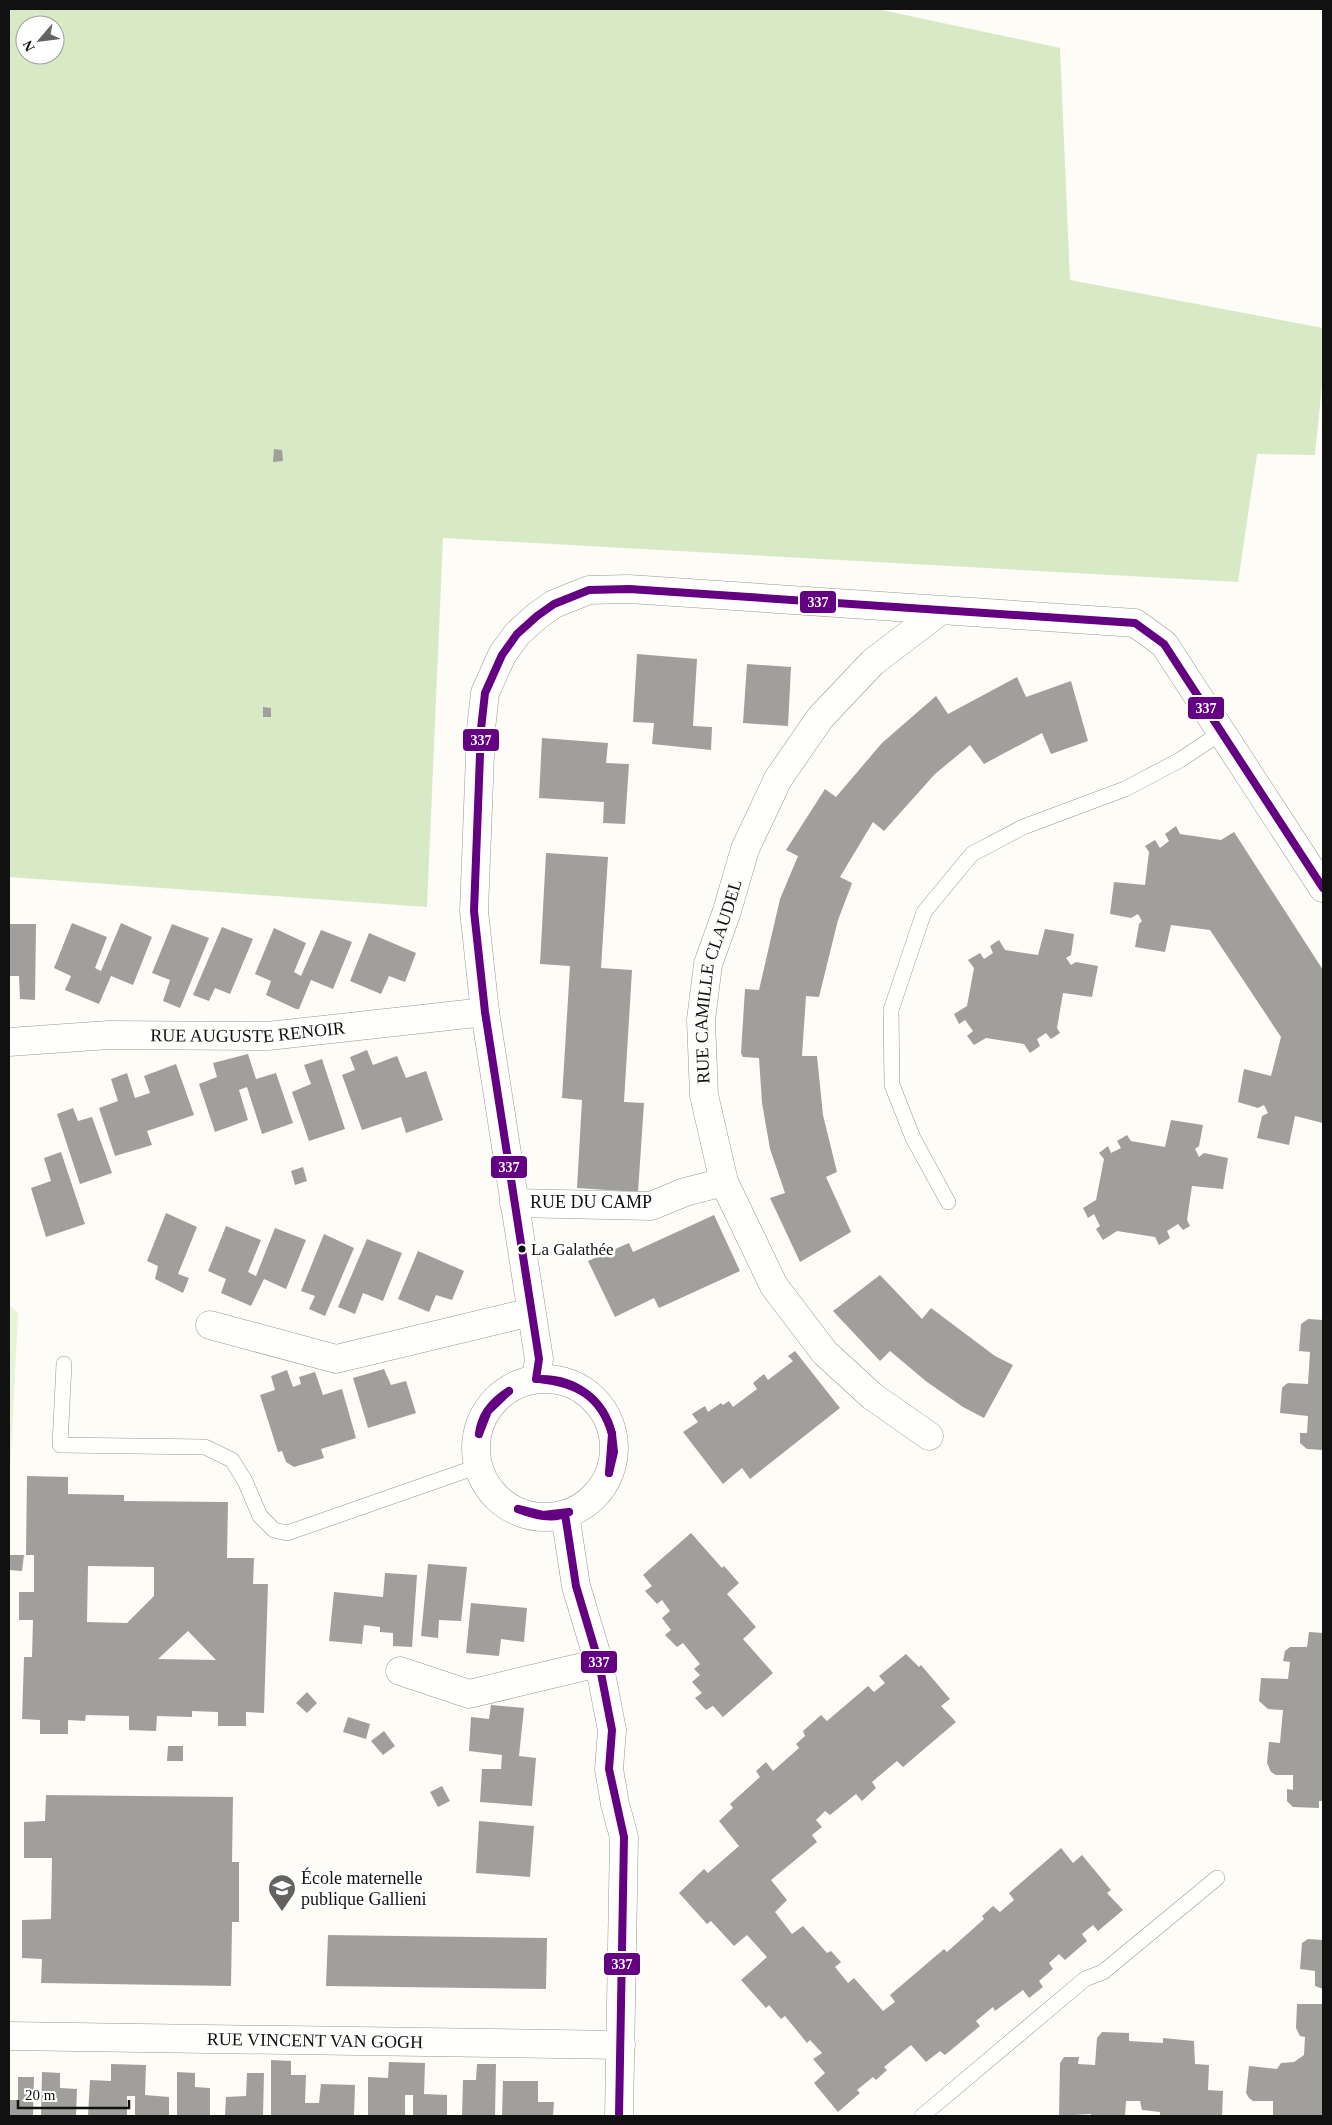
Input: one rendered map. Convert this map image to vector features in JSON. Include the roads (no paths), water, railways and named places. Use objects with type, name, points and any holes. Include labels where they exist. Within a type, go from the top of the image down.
[{"type":"street","name":"RUE DU CAMP","points":[[536,1380],[539,1359],[484,1012],[474,911],[481,730],[485,693],[502,655],[517,634],[554,604],[589,590],[629,589],[940,612],[1135,623],[1164,644],[1205,690],[1222,732],[1254,766],[1323,888]]},
{"type":"street","name":"RUE CAMILLE CLAUDEL","points":[[930,1436],[872,1396],[825,1353],[774,1286],[724,1182],[704,1095],[700,1020],[708,964],[727,911],[745,849],[778,779],[820,718],[873,662],[940,612]]},
{"type":"street","name":"RUE AUGUSTE RENOIR","points":[[9,1042],[108,1035],[268,1036],[484,1012]]},
{"type":"street","name":"RUE DU CAMP","points":[[514,1203],[650,1206],[685,1192],[724,1182]]},
{"type":"street","points":[[210,1325],[336,1359],[531,1312]]},
{"type":"street","points":[[536,1380],[556,1380],[582,1390],[593,1398],[606,1414],[612,1434],[614,1454],[609,1474],[599,1492],[583,1506],[565,1514],[543,1517],[522,1513],[502,1502],[488,1486],[479,1466],[478,1437],[488,1410],[500,1396],[517,1385],[536,1380]]},
{"type":"street","points":[[565,1514],[576,1586],[599,1663],[612,1730],[609,1769],[624,1837],[619,2116]]},
{"type":"street","points":[[400,1672],[469,1694],[599,1663]]},
{"type":"street","name":"RUE VINCENT VAN GOGH","points":[[9,2036],[621,2045]]},
{"type":"lane","points":[[948,1202],[913,1138],[892,1085],[891,1010],[924,912],[972,854],[1023,827],[1125,789],[1180,760],[1222,732]]},
{"type":"lane","points":[[64,1364],[60,1445],[205,1447],[232,1460],[246,1481],[260,1516],[274,1530],[287,1533],[479,1466]]},
{"type":"lane","points":[[922,2116],[1085,1979],[1103,1972],[1217,1878]]},
{"type":"place","name":"La Galathée","points":[[522,1249]]},
{"type":"place","name":"École maternelle publique Gallieni","points":[[282,1912]]}]
